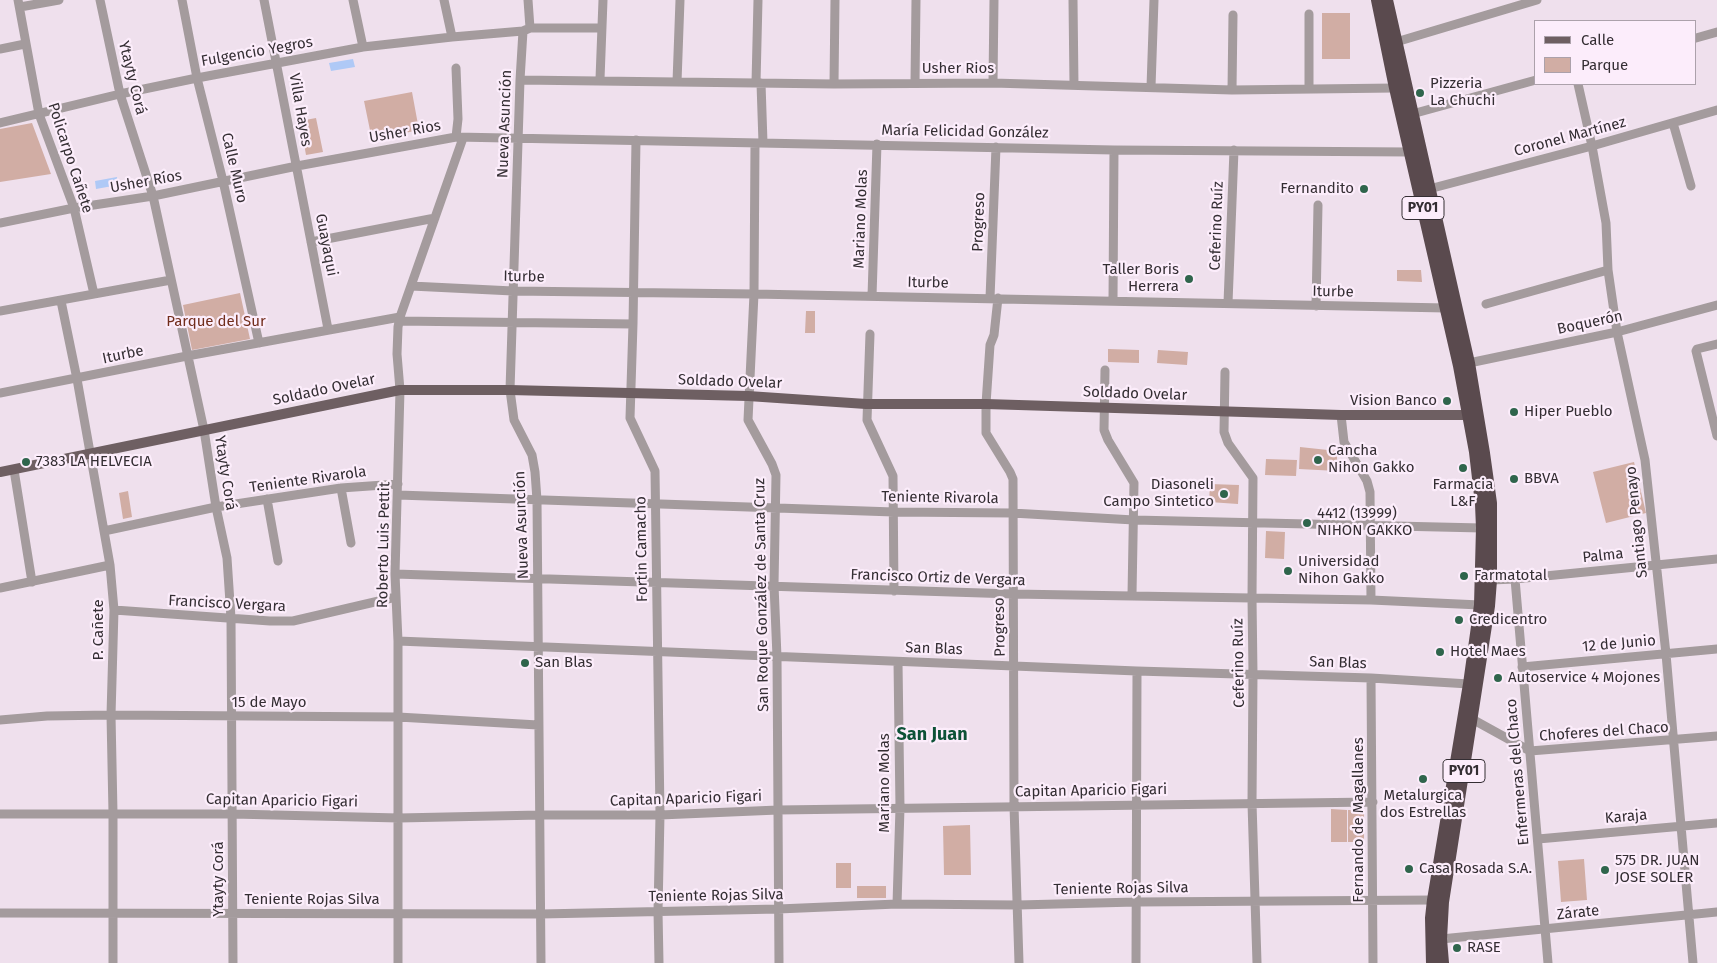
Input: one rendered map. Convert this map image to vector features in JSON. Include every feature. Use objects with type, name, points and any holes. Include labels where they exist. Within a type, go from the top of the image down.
[{"type":"highway","name":"PY01","points":[[1377,0],[1395,88],[1473,415],[1491,503],[1491,580],[1482,656],[1444,902],[1441,939],[1443,963]]},
{"type":"highway","name":"PY01","points":[[1387,0],[1469,363],[1482,528],[1480,605],[1469,684],[1433,900],[1431,918],[1432,963]]},
{"type":"main road","name":"Soldado Ovelar","points":[[0,472],[400,390],[510,390],[748,396],[866,404],[986,404],[1341,415],[1473,415]]},
{"type":"street","points":[[19,4],[60,0]]},
{"type":"street","name":"Ytayty Corá","points":[[100,0],[120,94],[153,196],[204,430],[216,507],[227,558],[231,618],[233,963]]},
{"type":"street","name":"Calle Muro","points":[[182,0],[197,78],[223,181],[259,343]]},
{"type":"street","name":"Villa Hayes","points":[[264,0],[278,63],[296,166]]},
{"type":"street","points":[[353,0],[363,47]]},
{"type":"street","points":[[444,0],[452,37]]},
{"type":"street","name":"Nueva Asunción","points":[[528,0],[527,30],[520,80],[510,390],[514,420],[532,456],[537,500],[541,963]]},
{"type":"street","points":[[600,80],[603,0]]},
{"type":"street","points":[[677,82],[680,0]]},
{"type":"street","name":"San Roque González de Santa Cruz","points":[[758,0],[759,143],[748,420],[776,475],[774,585],[777,657],[779,963]]},
{"type":"street","points":[[834,84],[835,0]]},
{"type":"street","points":[[915,83],[916,0]]},
{"type":"street","points":[[993,83],[994,0]]},
{"type":"street","points":[[1073,0],[1074,86]]},
{"type":"street","points":[[1151,87],[1154,0]]},
{"type":"street","points":[[1396,42],[1537,0]]},
{"type":"street","name":"Policarpo Cañete","points":[[19,4],[39,114],[74,208],[94,294]]},
{"type":"street","points":[[1309,14],[1309,89]]},
{"type":"street","points":[[1232,90],[1233,15]]},
{"type":"street","name":"Fulgencio Yegros","points":[[0,123],[120,94],[363,47],[527,30],[602,28]]},
{"type":"street","points":[[1697,38],[1717,32]]},
{"type":"street","points":[[0,49],[25,44]]},
{"type":"street","name":"Roberto Luis Pettit","points":[[398,963],[398,641],[395,574],[400,390],[397,354],[399,319],[435,218],[460,137],[456,68]]},
{"type":"street","name":"Usher Rios","points":[[520,80],[834,84],[993,83],[1232,90],[1395,88]]},
{"type":"street","points":[[1412,114],[1534,81]]},
{"type":"street","name":"Santiago Penayo","points":[[1578,85],[1606,223],[1608,270],[1617,332],[1645,460],[1666,654],[1693,963]]},
{"type":"street","name":"Coronel Martínez","points":[[1429,188],[1592,146],[1717,110]]},
{"type":"street","points":[[1673,123],[1691,186]]},
{"type":"street","name":"Usher Rios","points":[[296,166],[460,137],[519,137]]},
{"type":"street","name":"María Felicidad González","points":[[519,137],[1114,150],[1410,152]]},
{"type":"street","name":"Fortin Camacho","points":[[636,140],[630,418],[655,471],[660,815],[659,963]]},
{"type":"street","name":"Mariano Molas","points":[[872,296],[878,144]]},
{"type":"street","name":"Progreso","points":[[996,147],[994,335],[990,345],[986,433],[1010,472],[1012,479],[1014,806],[1019,963]]},
{"type":"street","points":[[1113,301],[1114,150]]},
{"type":"street","name":"Ceferino Ruíz","points":[[1228,304],[1234,150]]},
{"type":"street","name":"Usher Ríos","points":[[0,223],[74,208],[153,196],[296,166]]},
{"type":"street","name":"Guayaqui","points":[[296,166],[328,329]]},
{"type":"street","points":[[1316,306],[1318,205]]},
{"type":"street","points":[[311,242],[435,218]]},
{"type":"street","points":[[1486,304],[1608,270]]},
{"type":"street","points":[[0,311],[171,280]]},
{"type":"street","name":"Iturbe","points":[[411,286],[513,291],[994,298],[1446,308]]},
{"type":"street","name":"P. Cañete","points":[[61,301],[110,565],[114,610],[111,715],[113,813],[112,963]]},
{"type":"street","name":"Boquerón","points":[[1469,363],[1617,332],[1717,305]]},
{"type":"street","name":"Iturbe","points":[[0,393],[328,329],[399,319],[633,324]]},
{"type":"street","points":[[870,334],[866,404],[867,420],[893,476],[894,591]]},
{"type":"street","points":[[1717,344],[1697,349],[1696,351],[1717,436]]},
{"type":"street","points":[[1105,370],[1104,430],[1134,483],[1132,595]]},
{"type":"street","name":"Ceferino Ruíz","points":[[1225,372],[1224,432],[1228,443],[1253,478],[1252,598],[1254,674],[1252,803],[1257,963]]},
{"type":"street","points":[[1341,415],[1344,442],[1367,481],[1370,492],[1371,600]]},
{"type":"street","points":[[14,470],[32,582]]},
{"type":"street","name":"Teniente Rivarola","points":[[104,531],[216,507],[341,488],[398,484]]},
{"type":"street","points":[[341,488],[351,543]]},
{"type":"street","name":"Teniente Rivarola","points":[[398,495],[894,512],[1012,513],[1134,520],[1254,521],[1482,528]]},
{"type":"street","points":[[267,499],[278,561]]},
{"type":"street","name":"Palma","points":[[1491,580],[1717,559]]},
{"type":"street","points":[[0,588],[110,565]]},
{"type":"street","name":"Francisco Ortiz de Vergara","points":[[395,574],[774,585],[894,591],[1371,600],[1480,605]]},
{"type":"street","name":"Enfermeras del Chaco","points":[[1515,579],[1548,963]]},
{"type":"street","name":"Francisco Vergara","points":[[114,610],[270,622],[294,621],[396,596]]},
{"type":"street","name":"San Blas","points":[[398,641],[658,653],[1371,678],[1469,684]]},
{"type":"street","name":"12 de Junio","points":[[1522,667],[1717,648]]},
{"type":"street","name":"Mariano Molas","points":[[897,904],[900,808],[898,662]]},
{"type":"street","points":[[1136,671],[1136,963]]},
{"type":"street","name":"Fernando de Magallanes","points":[[1371,678],[1373,963]]},
{"type":"street","name":"15 de Mayo","points":[[0,720],[47,716],[111,715],[398,717],[538,725]]},
{"type":"street","name":"Choferes del Chaco","points":[[1472,719],[1530,751],[1717,736]]},
{"type":"street","name":"Capitan Aparicio Figari","points":[[0,814],[233,814],[399,818],[660,815],[778,810],[1014,806],[1373,802]]},
{"type":"street","name":"Karaja","points":[[1538,839],[1717,823]]},
{"type":"street","name":"Teniente Rojas Silva","points":[[0,913],[541,914],[778,910],[897,904],[1018,905],[1136,902],[1433,900]]},
{"type":"street","name":"Zárate","points":[[1441,939],[1717,912]]},
{"type":"green space","points":[[1322,13],[1350,13],[1350,59],[1322,59]]},
{"type":"green space","points":[[412,92],[419,130],[372,140],[364,101]]},
{"type":"green space","points":[[316,118],[323,152],[306,155],[300,121]]},
{"type":"green space","points":[[32,123],[51,174],[0,182],[0,129]]},
{"type":"green space","points":[[1397,270],[1421,270],[1422,282],[1397,281]]},
{"type":"green space","name":"Parque del Sur","points":[[240,293],[250,339],[192,350],[183,305]]},
{"type":"green space","points":[[806,311],[815,311],[815,333],[805,333]]},
{"type":"green space","points":[[1108,349],[1139,350],[1139,363],[1108,362]]},
{"type":"green space","points":[[1158,350],[1188,352],[1187,365],[1157,363]]},
{"type":"green space","name":"Cancha Nihon Gakko","points":[[1300,447],[1337,451],[1337,471],[1299,469]]},
{"type":"green space","points":[[1266,459],[1297,460],[1296,476],[1265,475]]},
{"type":"green space","points":[[1634,462],[1646,513],[1606,523],[1593,472]]},
{"type":"green space","name":"Diasoneli Campo Sintetico","points":[[1210,484],[1239,485],[1238,504],[1209,502]]},
{"type":"green space","points":[[128,491],[132,517],[123,519],[119,493]]},
{"type":"green space","points":[[1266,531],[1285,532],[1284,559],[1265,558]]},
{"type":"green space","points":[[1331,809],[1347,810],[1347,842],[1331,842]]},
{"type":"green space","points":[[1348,810],[1364,810],[1364,842],[1348,842]]},
{"type":"green space","points":[[970,825],[971,875],[944,875],[943,826]]},
{"type":"green space","points":[[1584,859],[1587,900],[1561,902],[1558,861]]},
{"type":"green space","points":[[836,863],[851,863],[851,888],[836,888]]},
{"type":"green space","points":[[857,886],[886,886],[886,898],[857,898]]},
{"type":"water","points":[[353,59],[355,67],[331,71],[329,63]]},
{"type":"water","points":[[117,177],[118,185],[96,189],[95,181]]},
{"type":"place","name":"Pizzeria La Chuchi","points":[[1420,93]]},
{"type":"place","name":"Fernandito","points":[[1364,189]]},
{"type":"place","name":"Taller Boris Herrera","points":[[1189,279]]},
{"type":"place","name":"Vision Banco","points":[[1447,401]]},
{"type":"place","name":"Hiper Pueblo","points":[[1514,412]]},
{"type":"place","name":"Cancha Nihon Gakko","points":[[1318,460]]},
{"type":"place","name":"7383 LA HELVECIA","points":[[26,462]]},
{"type":"place","name":"Farmacia L&F","points":[[1463,468]]},
{"type":"place","name":"BBVA","points":[[1514,479]]},
{"type":"place","name":"Diasoneli Campo Sintetico","points":[[1224,494]]},
{"type":"place","name":"4412 (13999) NIHON GAKKO","points":[[1307,523]]},
{"type":"place","name":"Universidad Nihon Gakko","points":[[1288,571]]},
{"type":"place","name":"Farmatotal","points":[[1464,576]]},
{"type":"place","name":"Credicentro","points":[[1459,620]]},
{"type":"place","name":"Hotel Maes","points":[[1440,652]]},
{"type":"place","name":"San Blas","points":[[525,663]]},
{"type":"place","name":"Autoservice 4 Mojones","points":[[1498,678]]},
{"type":"place","name":"Metalurgica dos Estrellas","points":[[1423,779]]},
{"type":"place","name":"Casa Rosada S.A.","points":[[1409,869]]},
{"type":"place","name":"575 DR. JUAN JOSE SOLER","points":[[1605,870]]},
{"type":"place","name":"RASE","points":[[1457,948]]},
{"type":"district","name":"San Juan","points":[[932,735]]}]
